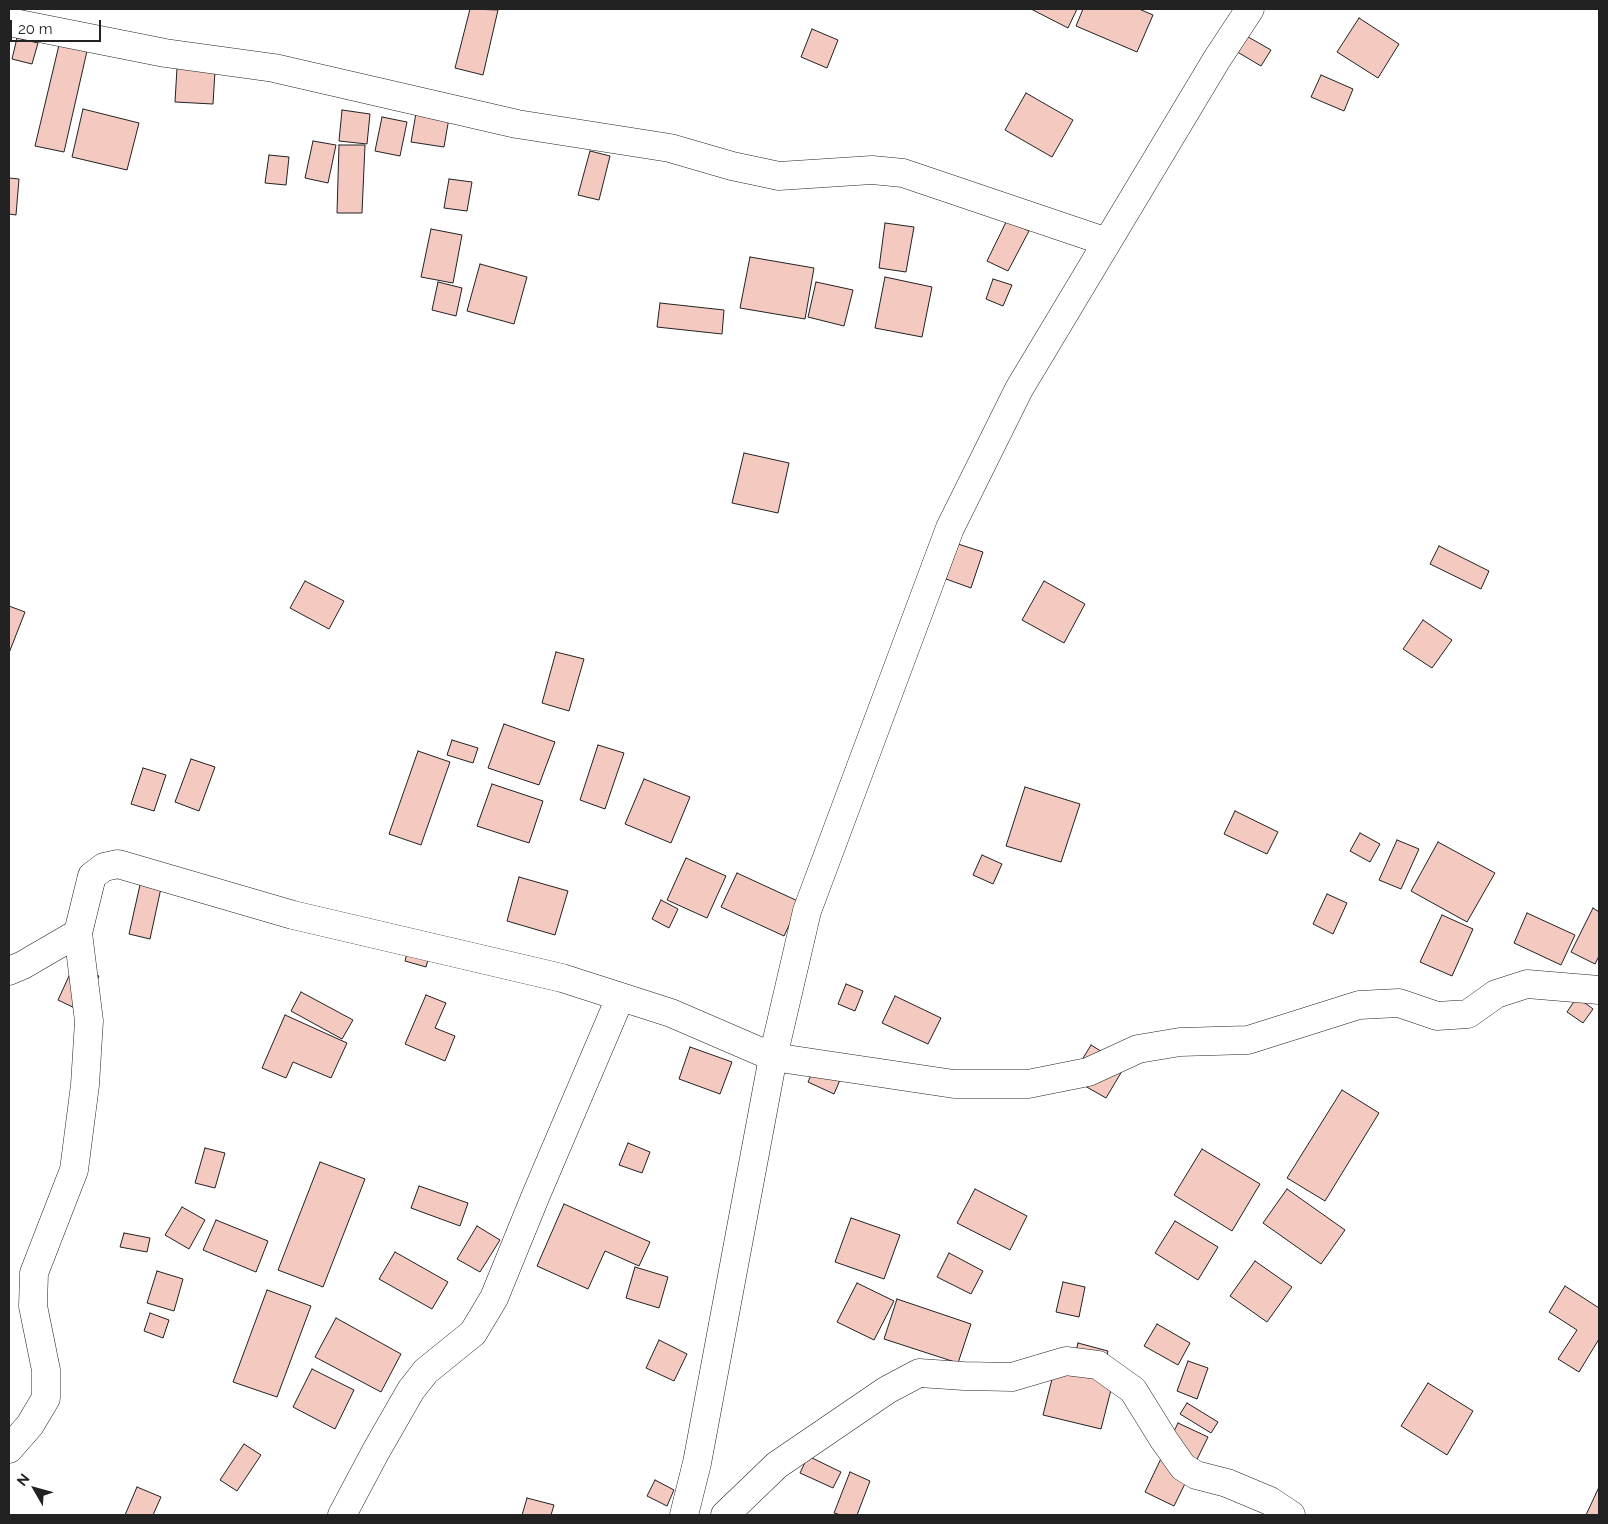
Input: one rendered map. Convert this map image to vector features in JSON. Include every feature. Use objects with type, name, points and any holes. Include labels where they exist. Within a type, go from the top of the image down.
[{"type":"street","points":[[684,1515],[697,1463],[773,1057],[807,911],[950,528],[1020,389],[1217,59],[1250,9]]},
{"type":"street","points":[[9,22],[165,53],[274,68],[517,124],[670,148],[732,166],[779,176],[872,170],[903,174],[1107,242]]},
{"type":"street","points":[[9,1449],[30,1425],[46,1398],[46,1370],[32,1306],[34,1274],[74,1170],[86,1084],[89,1021],[78,933],[92,876],[104,867],[118,864],[293,915],[562,978],[671,1014],[773,1057],[954,1084],[1028,1084],[1088,1072],[1138,1049],[1180,1042],[1248,1040],[1359,1005],[1399,1003],[1438,1016],[1468,1014],[1496,994],[1527,984],[1599,990]]},
{"type":"street","points":[[9,971],[78,933]]},
{"type":"street","points":[[342,1515],[411,1390],[426,1371],[473,1333],[494,1298],[620,998]]},
{"type":"street","points":[[725,1515],[776,1465],[887,1390],[919,1373],[1012,1377],[1066,1361],[1098,1365],[1133,1390],[1164,1440],[1183,1466],[1196,1475],[1227,1483],[1270,1501],[1290,1515]]},
{"type":"building","points":[[470,9],[498,10],[483,75],[455,68]]},
{"type":"building","points":[[1031,9],[1077,9],[1068,28]]},
{"type":"building","points":[[1083,9],[1139,9],[1153,15],[1137,52],[1076,26]]},
{"type":"building","points":[[1359,18],[1399,44],[1378,78],[1337,52]]},
{"type":"building","points":[[812,29],[838,40],[827,68],[801,57]]},
{"type":"building","points":[[1243,34],[1271,50],[1261,66],[1234,50]]},
{"type":"building","points":[[17,38],[38,43],[32,64],[12,59]]},
{"type":"building","points":[[59,45],[87,51],[64,152],[35,146]]},
{"type":"building","points":[[177,68],[215,71],[213,104],[175,102]]},
{"type":"building","points":[[1321,75],[1353,89],[1344,111],[1311,97]]},
{"type":"building","points":[[1026,93],[1073,120],[1052,157],[1005,130]]},
{"type":"building","points":[[83,109],[139,123],[127,170],[72,157]]},
{"type":"building","points":[[342,110],[370,114],[367,144],[339,141]]},
{"type":"building","points":[[416,113],[449,118],[444,147],[411,142]]},
{"type":"building","points":[[382,117],[407,122],[400,156],[375,151]]},
{"type":"building","points":[[313,141],[336,145],[328,183],[305,178]]},
{"type":"building","points":[[339,145],[365,145],[362,213],[337,213]]},
{"type":"building","points":[[590,151],[610,156],[599,200],[578,195]]},
{"type":"building","points":[[269,155],[289,157],[286,185],[265,183]]},
{"type":"building","points":[[9,178],[19,179],[16,215],[9,214]]},
{"type":"building","points":[[449,179],[472,182],[467,211],[444,208]]},
{"type":"building","points":[[1007,220],[1029,231],[1008,271],[987,261]]},
{"type":"building","points":[[885,223],[914,227],[906,272],[879,268]]},
{"type":"building","points":[[431,229],[462,235],[453,283],[421,277]]},
{"type":"building","points":[[750,257],[814,268],[805,319],[740,308]]},
{"type":"building","points":[[480,264],[527,277],[514,324],[467,311]]},
{"type":"building","points":[[885,277],[932,287],[922,337],[875,328]]},
{"type":"building","points":[[993,279],[1012,285],[1003,306],[986,299]]},
{"type":"building","points":[[438,282],[462,288],[456,316],[432,310]]},
{"type":"building","points":[[816,282],[853,290],[844,326],[808,317]]},
{"type":"building","points":[[660,303],[724,310],[722,334],[657,327]]},
{"type":"building","points":[[744,453],[789,463],[778,513],[732,503]]},
{"type":"building","points":[[958,544],[983,552],[971,588],[946,579]]},
{"type":"building","points":[[1439,546],[1489,571],[1481,589],[1430,564]]},
{"type":"building","points":[[305,581],[344,601],[329,629],[290,608]]},
{"type":"building","points":[[1044,581],[1085,604],[1064,643],[1022,620]]},
{"type":"building","points":[[9,606],[25,612],[9,653]]},
{"type":"building","points":[[1423,620],[1452,640],[1432,668],[1403,649]]},
{"type":"building","points":[[556,652],[584,659],[569,711],[542,703]]},
{"type":"building","points":[[504,724],[555,742],[539,785],[488,768]]},
{"type":"building","points":[[452,740],[478,748],[473,763],[447,755]]},
{"type":"building","points":[[598,745],[624,753],[605,809],[580,800]]},
{"type":"building","points":[[418,751],[450,762],[421,845],[389,834]]},
{"type":"building","points":[[191,759],[215,767],[199,811],[175,802]]},
{"type":"building","points":[[143,768],[166,775],[154,811],[131,804]]},
{"type":"building","points":[[644,779],[690,797],[671,843],[625,824]]},
{"type":"building","points":[[492,784],[543,801],[529,843],[477,826]]},
{"type":"building","points":[[1025,787],[1080,804],[1061,862],[1006,846]]},
{"type":"building","points":[[1235,811],[1278,832],[1267,854],[1224,834]]},
{"type":"building","points":[[1360,833],[1380,844],[1370,862],[1350,851]]},
{"type":"building","points":[[1397,840],[1419,849],[1401,889],[1379,880]]},
{"type":"building","points":[[1438,842],[1495,873],[1467,922],[1411,891]]},
{"type":"building","points":[[982,855],[1002,864],[993,884],[973,875]]},
{"type":"building","points":[[686,858],[726,876],[707,918],[667,900]]},
{"type":"building","points":[[737,873],[800,902],[784,936],[721,907]]},
{"type":"building","points":[[142,876],[161,888],[150,939],[129,934]]},
{"type":"building","points":[[519,877],[568,891],[555,935],[507,921]]},
{"type":"building","points":[[1327,894],[1347,903],[1333,934],[1313,924]]},
{"type":"building","points":[[661,900],[678,909],[669,928],[652,919]]},
{"type":"building","points":[[1593,908],[1599,912],[1599,956],[1595,964],[1571,952]]},
{"type":"building","points":[[1527,913],[1575,935],[1561,965],[1514,943]]},
{"type":"building","points":[[1442,915],[1473,929],[1452,976],[1420,962]]},
{"type":"building","points":[[411,938],[432,944],[426,967],[405,961]]},
{"type":"building","points":[[74,965],[99,976],[83,1012],[58,1000]]},
{"type":"building","points":[[846,984],[863,991],[855,1011],[838,1004]]},
{"type":"building","points":[[301,992],[353,1020],[342,1039],[291,1011]]},
{"type":"building","points":[[426,995],[446,1003],[435,1028],[455,1036],[445,1061],[405,1044]]},
{"type":"building","points":[[895,996],[941,1018],[928,1044],[882,1023]]},
{"type":"building","points":[[1577,997],[1593,1009],[1583,1023],[1567,1012]]},
{"type":"building","points":[[285,1015],[347,1043],[331,1078],[293,1062],[286,1078],[262,1068]]},
{"type":"building","points":[[1091,1045],[1125,1066],[1106,1098],[1071,1078]]},
{"type":"building","points":[[690,1047],[732,1062],[720,1094],[679,1079]]},
{"type":"building","points":[[817,1062],[843,1073],[834,1094],[808,1082]]},
{"type":"building","points":[[1342,1090],[1379,1113],[1325,1201],[1287,1178]]},
{"type":"building","points":[[628,1143],[650,1152],[642,1173],[619,1165]]},
{"type":"building","points":[[205,1148],[225,1153],[215,1188],[195,1183]]},
{"type":"building","points":[[1202,1149],[1260,1184],[1232,1231],[1174,1195]]},
{"type":"building","points":[[320,1162],[365,1179],[323,1287],[278,1270]]},
{"type":"building","points":[[419,1186],[468,1203],[460,1226],[411,1208]]},
{"type":"building","points":[[975,1189],[1027,1216],[1010,1250],[957,1223]]},
{"type":"building","points":[[1287,1189],[1345,1230],[1321,1264],[1263,1223]]},
{"type":"building","points":[[564,1204],[650,1242],[639,1266],[605,1251],[588,1289],[537,1266]]},
{"type":"building","points":[[182,1207],[205,1220],[189,1249],[165,1235]]},
{"type":"building","points":[[851,1218],[900,1235],[884,1279],[835,1262]]},
{"type":"building","points":[[216,1220],[268,1241],[256,1272],[203,1250]]},
{"type":"building","points":[[1175,1221],[1218,1247],[1198,1280],[1155,1253]]},
{"type":"building","points":[[477,1226],[500,1240],[480,1272],[457,1259]]},
{"type":"building","points":[[124,1233],[150,1238],[147,1252],[120,1247]]},
{"type":"building","points":[[395,1252],[448,1282],[432,1309],[379,1279]]},
{"type":"building","points":[[949,1253],[983,1271],[971,1294],[937,1277]]},
{"type":"building","points":[[1255,1261],[1292,1287],[1267,1322],[1230,1296]]},
{"type":"building","points":[[635,1267],[668,1277],[659,1308],[626,1298]]},
{"type":"building","points":[[157,1271],[183,1279],[174,1311],[147,1303]]},
{"type":"building","points":[[1063,1282],[1085,1287],[1079,1317],[1056,1312]]},
{"type":"building","points":[[857,1283],[894,1301],[874,1340],[837,1322]]},
{"type":"building","points":[[1565,1286],[1599,1308],[1599,1339],[1579,1372],[1558,1359],[1577,1330],[1549,1312]]},
{"type":"building","points":[[267,1290],[311,1306],[277,1397],[233,1382]]},
{"type":"building","points":[[897,1299],[971,1324],[958,1363],[884,1339]]},
{"type":"building","points":[[150,1313],[169,1320],[163,1338],[144,1331]]},
{"type":"building","points":[[336,1318],[401,1354],[381,1392],[315,1357]]},
{"type":"building","points":[[1157,1324],[1190,1343],[1178,1365],[1144,1346]]},
{"type":"building","points":[[659,1340],[687,1354],[674,1381],[646,1368]]},
{"type":"building","points":[[1078,1343],[1108,1351],[1102,1375],[1114,1378],[1101,1429],[1043,1415],[1056,1363],[1072,1367]]},
{"type":"building","points":[[1188,1361],[1208,1368],[1197,1399],[1177,1391]]},
{"type":"building","points":[[312,1369],[354,1390],[335,1429],[293,1407]]},
{"type":"building","points":[[1428,1383],[1473,1411],[1447,1455],[1401,1426]]},
{"type":"building","points":[[1187,1403],[1218,1422],[1211,1433],[1180,1414]]},
{"type":"building","points":[[1178,1423],[1208,1437],[1174,1506],[1145,1492]]},
{"type":"building","points":[[244,1444],[261,1455],[237,1491],[220,1480]]},
{"type":"building","points":[[808,1456],[841,1472],[833,1488],[800,1473]]},
{"type":"building","points":[[850,1472],[870,1481],[857,1515],[834,1513]]},
{"type":"building","points":[[655,1480],[674,1490],[667,1506],[647,1496]]},
{"type":"building","points":[[137,1487],[161,1497],[153,1515],[125,1515]]},
{"type":"building","points":[[1599,1487],[1599,1515],[1586,1515]]},
{"type":"building","points":[[527,1498],[554,1505],[551,1515],[522,1515]]}]
